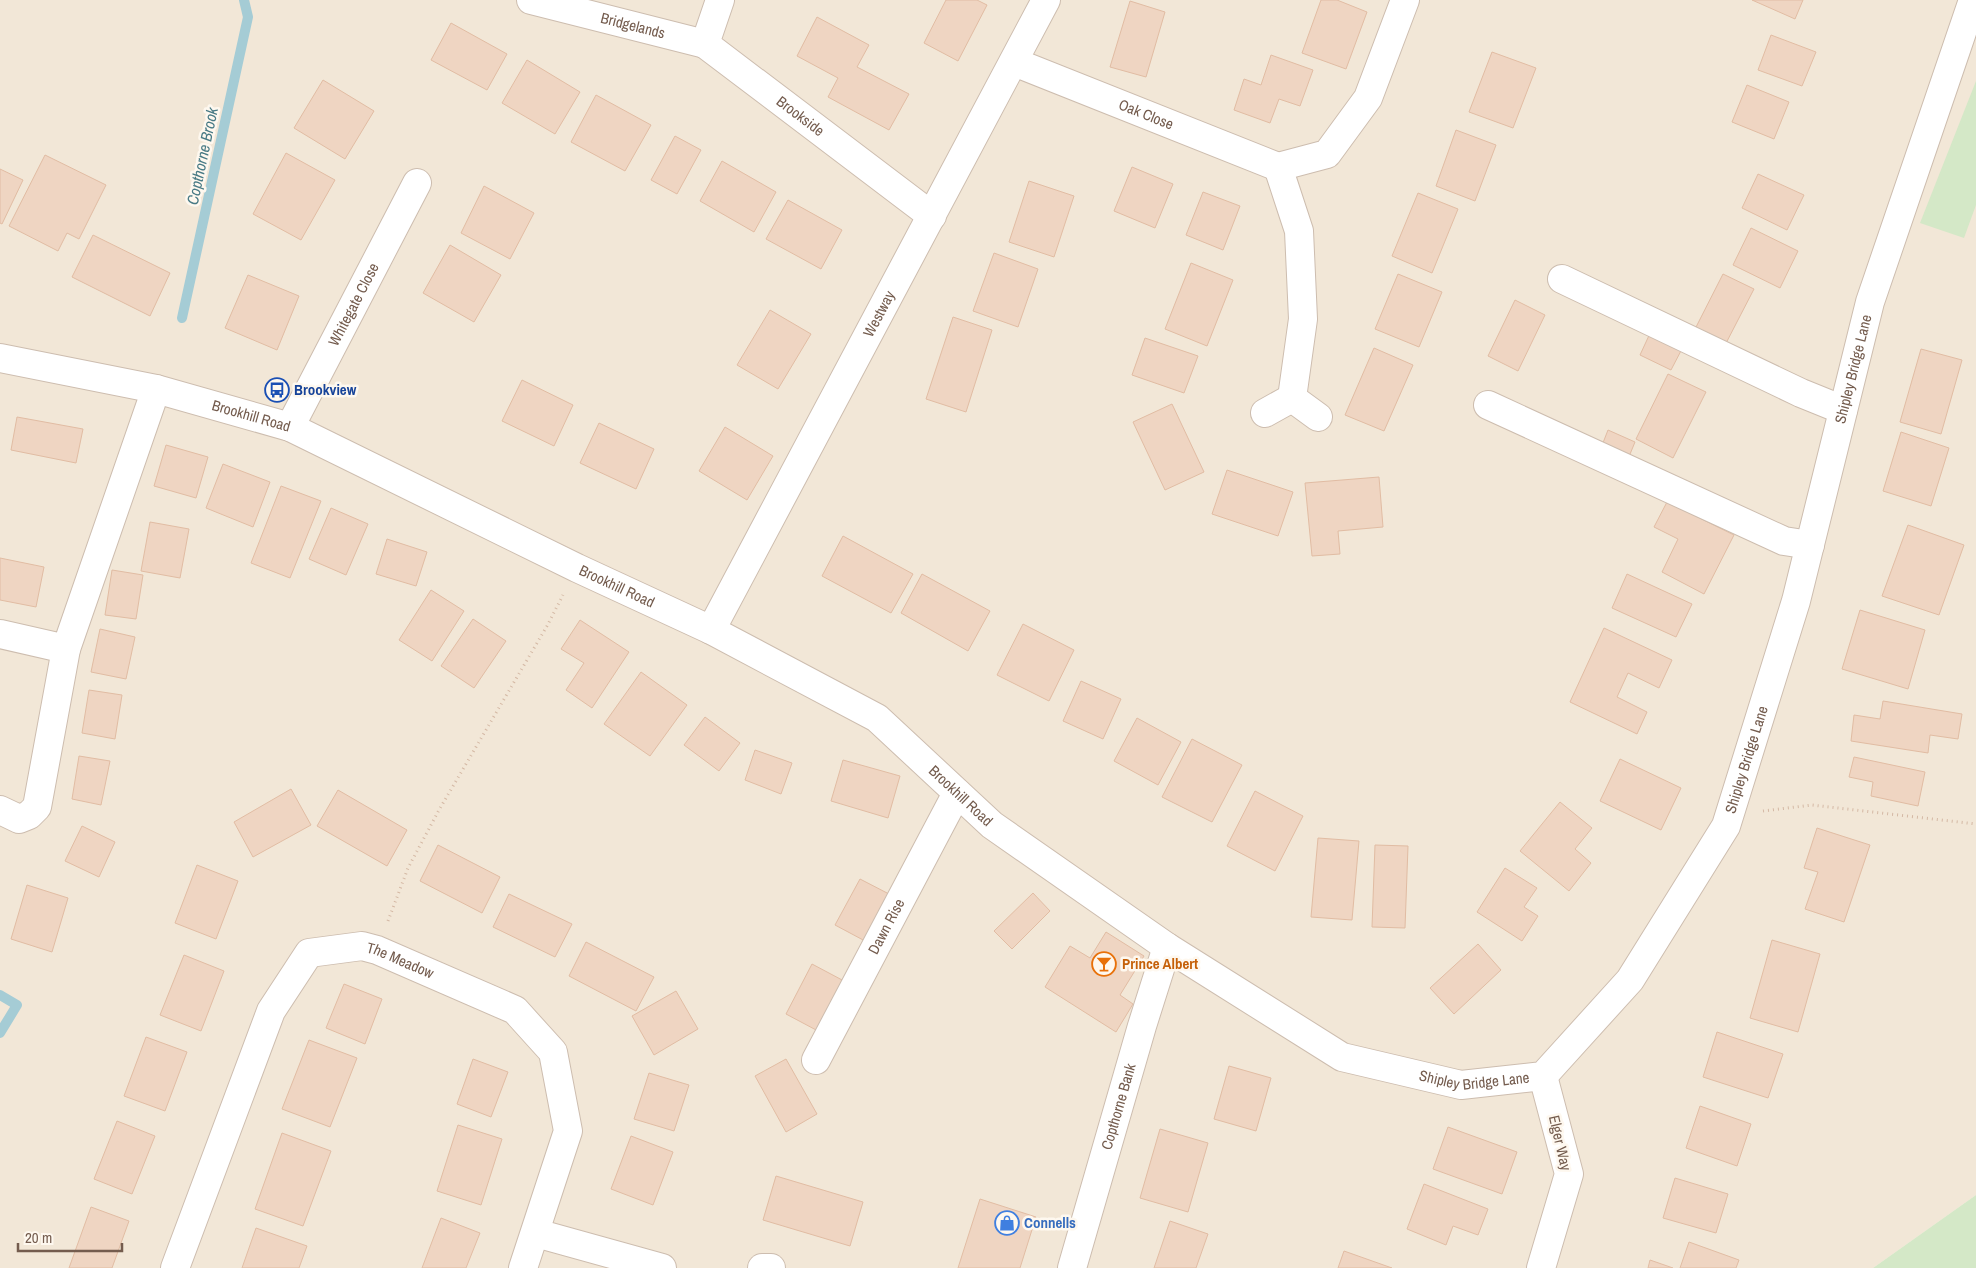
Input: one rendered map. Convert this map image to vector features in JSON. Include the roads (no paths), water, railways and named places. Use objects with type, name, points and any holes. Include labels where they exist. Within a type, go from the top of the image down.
[{"type":"street","name":"Bridgelands","points":[[531,0],[705,44]]},
{"type":"street","points":[[705,44],[720,0]]},
{"type":"street","name":"Westway","points":[[711,630],[1046,0]]},
{"type":"street","points":[[1292,398],[1303,319],[1299,231],[1278,167],[1328,154],[1368,98],[1404,0]]},
{"type":"street","name":"Shipley Bridge Lane","points":[[1167,947],[1342,1057],[1461,1085],[1543,1076],[1630,980],[1726,826],[1796,601],[1870,302],[1973,0]]},
{"type":"street","name":"Brookside","points":[[705,44],[932,216]]},
{"type":"street","name":"Oak Close","points":[[1014,62],[1278,167]]},
{"type":"street","name":"Whitegate Close","points":[[290,427],[418,183]]},
{"type":"street","points":[[1562,279],[1801,393],[1844,410]]},
{"type":"street","name":"Brookhill Road","points":[[0,358],[156,389],[290,427],[577,568],[711,630],[876,718],[992,826],[1167,947]]},
{"type":"street","points":[[0,810],[19,819],[29,815],[37,807],[66,649],[156,389]]},
{"type":"street","points":[[1264,413],[1292,398]]},
{"type":"street","points":[[1292,398],[1318,417]]},
{"type":"street","points":[[1488,405],[1784,541],[1810,545]]},
{"type":"street","points":[[0,634],[66,649]]},
{"type":"street","name":"Dawn Rise","points":[[816,1060],[957,792]]},
{"type":"street","name":"The Meadow","points":[[175,1268],[271,1011],[309,954],[362,946],[377,950],[515,1010],[553,1052],[568,1131],[523,1268]]},
{"type":"street","name":"Copthorne Bank","points":[[1072,1268],[1167,947]]},
{"type":"street","name":"Elger Way","points":[[1541,1268],[1569,1174],[1543,1076]]},
{"type":"street","points":[[536,1233],[662,1268]]},
{"type":"street","points":[[762,1268],[771,1268]]},
{"type":"waterway","name":"Copthorne Brook","points":[[182,318],[248,17],[244,0]]},
{"type":"waterway","name":"Copthorne Brook","points":[[0,995],[17,1005],[0,1033]]},
{"type":"place","name":"Brookview","points":[[277,390]]},
{"type":"place","name":"Prince Albert","points":[[1104,964]]},
{"type":"place","name":"Connells","points":[[1007,1223]]}]
